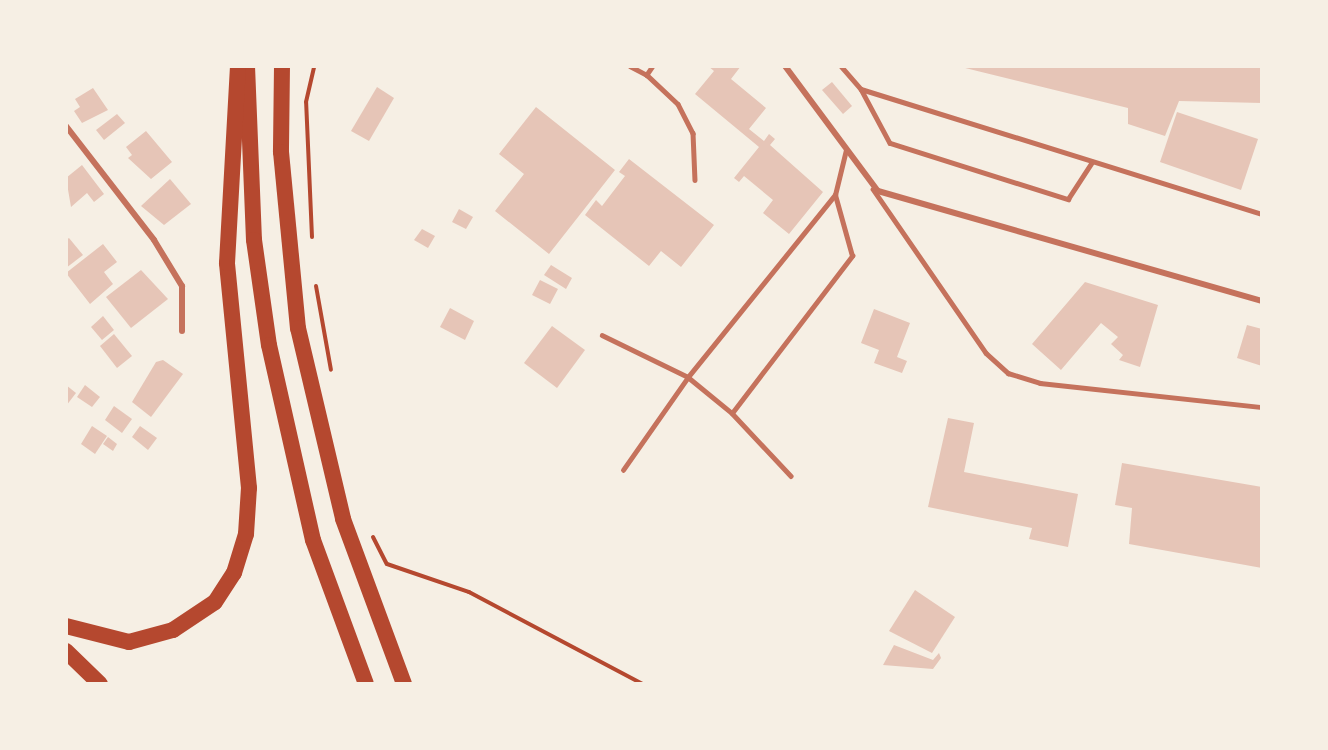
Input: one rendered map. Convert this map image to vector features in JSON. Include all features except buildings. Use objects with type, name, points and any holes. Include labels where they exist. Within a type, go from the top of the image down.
[{"type":"highway","points":[[66,626],[129,642],[173,630],[215,602],[237,563],[246,534],[249,488],[226,263],[238,66]]},
{"type":"highway","points":[[248,66],[254,240],[269,345],[313,540],[366,684]]},
{"type":"highway","points":[[282,66],[281,152],[298,328],[343,519],[404,684]]},
{"type":"highway","points":[[66,651],[100,684]]},
{"type":"street","points":[[785,66],[878,191],[923,208],[1262,301]]},
{"type":"street","points":[[66,126],[154,240],[182,286],[182,332]]},
{"type":"lane","points":[[630,66],[647,75],[678,104],[693,133],[695,180]]},
{"type":"lane","points":[[647,75],[653,66]]},
{"type":"lane","points":[[841,66],[861,89],[890,144],[1057,198],[1071,196],[1092,162]]},
{"type":"lane","points":[[861,89],[1262,214]]},
{"type":"lane","points":[[622,470],[688,377],[835,195],[846,150]]},
{"type":"lane","points":[[846,150],[986,353],[1008,373],[1040,382],[1262,407]]},
{"type":"lane","points":[[732,413],[852,256],[835,195]]},
{"type":"lane","points":[[602,335],[688,377],[732,413],[791,476]]},
{"type":"path","points":[[312,242],[306,102],[314,66]]},
{"type":"path","points":[[315,277],[332,379]]},
{"type":"path","points":[[369,529],[387,564],[469,592],[644,684]]}]
